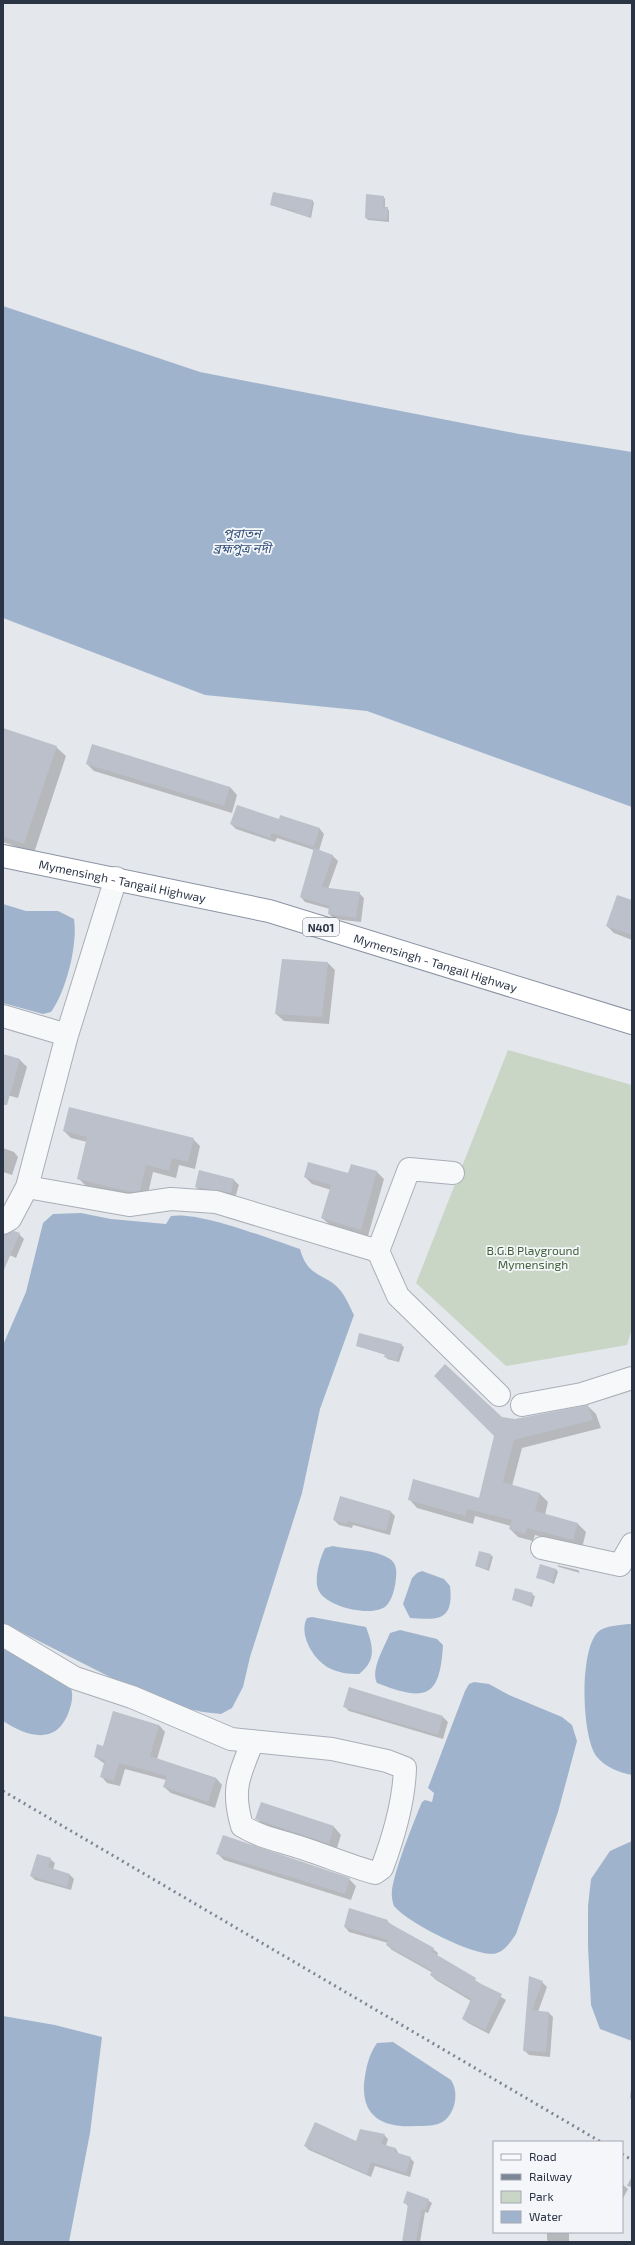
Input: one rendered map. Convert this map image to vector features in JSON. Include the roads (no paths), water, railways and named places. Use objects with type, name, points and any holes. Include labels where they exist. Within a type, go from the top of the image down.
[{"type":"highway","name":"Mymensingh - Tangail Highway","points":[[3,856],[116,878],[269,911],[632,1023]]},
{"type":"street","points":[[3,1223],[10,1219],[26,1187],[67,1035],[116,878]]},
{"type":"street","points":[[3,1016],[67,1035]]},
{"type":"street","points":[[454,1173],[409,1169],[378,1251],[398,1296],[499,1394]]},
{"type":"street","points":[[26,1187],[129,1205],[171,1199],[216,1202],[378,1251]]},
{"type":"street","points":[[522,1405],[582,1394],[632,1378]]},
{"type":"street","points":[[542,1548],[620,1565],[632,1544]]},
{"type":"street","points":[[3,1635],[75,1678],[132,1697],[231,1739],[253,1741],[332,1749],[388,1761],[405,1768],[404,1787],[398,1815],[382,1868],[375,1873],[358,1868],[300,1848],[260,1837],[242,1826],[237,1810],[237,1780],[253,1741]]},
{"type":"water","name":"পুরাতন ব্রহ্মপুত্র নদী","points":[[3,306],[200,372],[519,434],[632,452],[632,807],[367,711],[205,695],[3,618]]},
{"type":"water","points":[[3,904],[26,911],[58,911],[74,919],[74,941],[70,967],[61,993],[51,1012],[43,1014],[3,1003]]},
{"type":"water","points":[[81,1213],[111,1219],[166,1224],[171,1216],[199,1218],[235,1227],[300,1249],[303,1259],[312,1271],[335,1285],[340,1290],[354,1315],[320,1409],[302,1493],[250,1657],[243,1687],[232,1708],[221,1714],[175,1706],[114,1679],[3,1623],[3,1345],[26,1292],[43,1223],[53,1214]]},
{"type":"water","points":[[333,1546],[377,1553],[392,1561],[396,1570],[396,1582],[392,1596],[386,1606],[371,1611],[360,1611],[349,1609],[329,1601],[322,1595],[317,1584],[318,1568],[325,1548]]},
{"type":"water","points":[[422,1571],[444,1579],[450,1586],[451,1598],[449,1606],[442,1616],[429,1619],[410,1618],[403,1604],[412,1578],[417,1573]]},
{"type":"water","points":[[312,1617],[366,1627],[372,1652],[369,1663],[365,1669],[359,1674],[351,1674],[336,1671],[323,1664],[313,1653],[306,1639],[305,1625],[307,1618]]},
{"type":"water","points":[[624,1624],[632,1624],[632,1775],[613,1769],[600,1761],[597,1757],[588,1731],[584,1692],[588,1655],[593,1640],[599,1631]]},
{"type":"water","points":[[400,1630],[437,1639],[443,1645],[438,1676],[434,1685],[427,1691],[408,1693],[377,1683],[375,1672],[382,1651],[390,1633]]},
{"type":"water","points":[[3,1649],[70,1684],[72,1696],[71,1706],[62,1724],[56,1731],[48,1734],[30,1734],[21,1731],[3,1721]]},
{"type":"water","points":[[474,1682],[489,1684],[509,1695],[562,1717],[572,1725],[577,1741],[558,1812],[516,1934],[506,1948],[497,1953],[488,1954],[459,1945],[412,1921],[394,1906],[392,1898],[394,1878],[409,1836],[422,1802],[425,1800],[432,1802],[434,1793],[428,1788],[465,1691],[469,1684]]},
{"type":"water","points":[[632,1841],[632,2041],[600,2029],[591,2005],[588,1947],[588,1906],[591,1879],[610,1851]]},
{"type":"water","points":[[3,2016],[55,2025],[102,2037],[90,2133],[69,2242],[3,2242]]},
{"type":"water","points":[[393,2042],[451,2080],[454,2085],[455,2092],[454,2105],[452,2111],[444,2121],[430,2126],[395,2125],[378,2119],[367,2106],[364,2096],[364,2084],[371,2053],[377,2043]]},
{"type":"railway","points":[[3,1791],[599,2141]]},
{"type":"railway","points":[[623,2155],[632,2160]]},
{"type":"park label","name":"B.G.B Playground Mymensingh","points":[[533,1257]]}]
